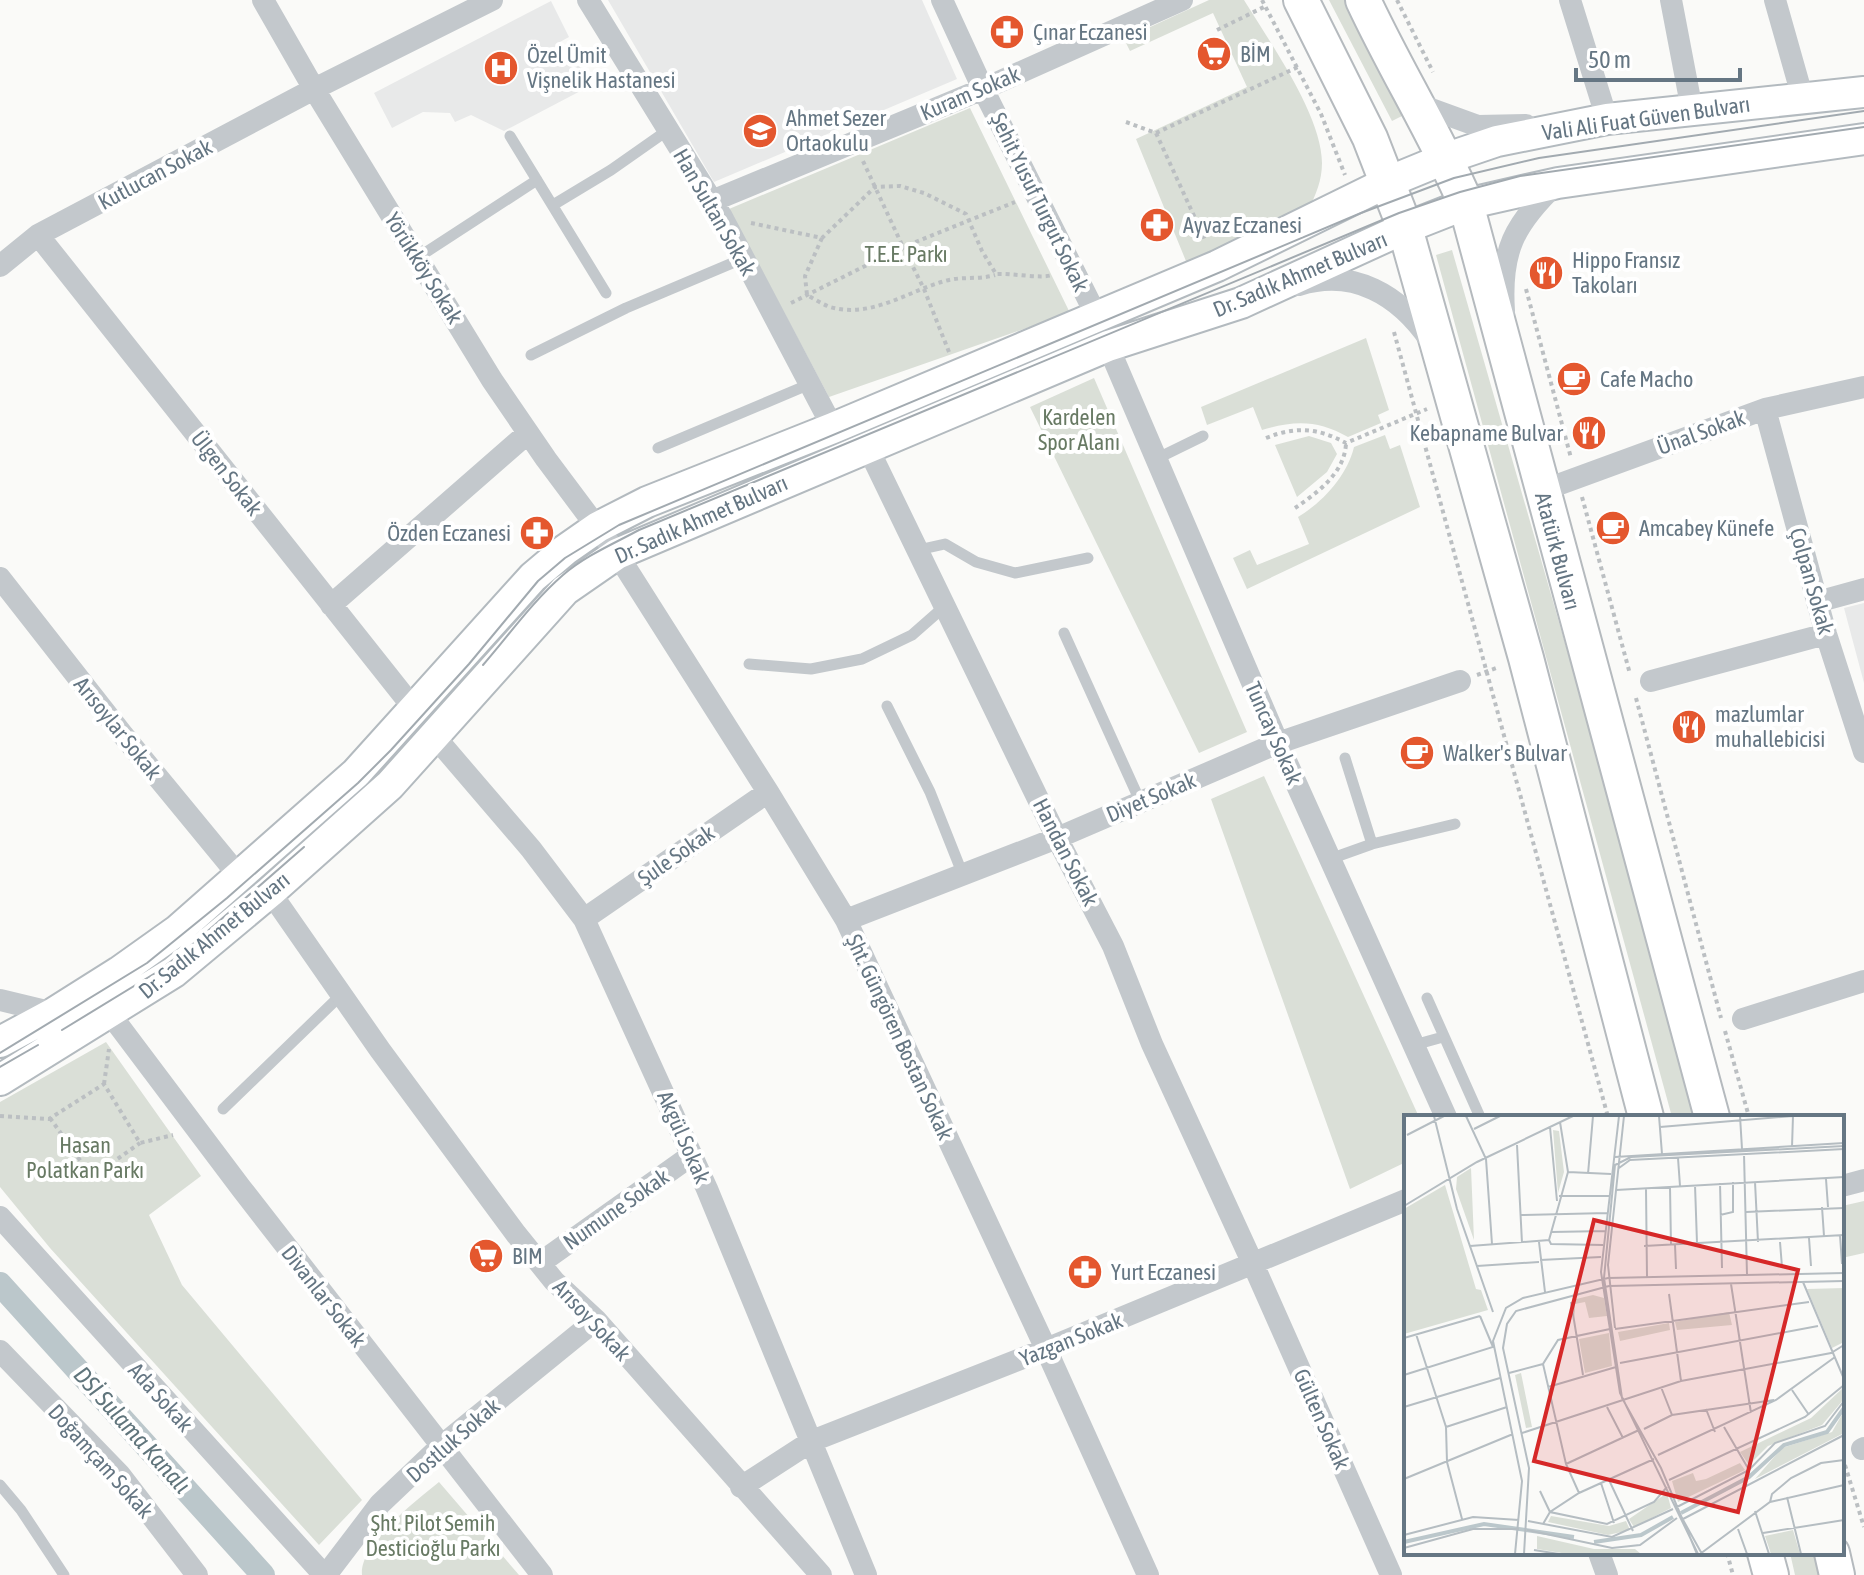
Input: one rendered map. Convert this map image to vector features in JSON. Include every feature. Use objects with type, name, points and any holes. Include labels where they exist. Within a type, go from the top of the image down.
[{"type":"main road","points":[[1301,0],[1370,138],[1405,228],[1526,658],[1641,1115]]},
{"type":"main road","name":"Atatürk Bulvarı","points":[[1363,0],[1466,204],[1711,1115]]},
{"type":"main road","name":"Vali Ali Fuat Güven Bulvarı","points":[[1388,182],[1497,141],[1575,124],[1864,92]]},
{"type":"main road","points":[[1405,228],[1466,204],[1558,183],[1864,139]]},
{"type":"main road","name":"Dr. Sadık Ahmet Bulvarı","points":[[0,1042],[54,1013],[178,930],[356,773],[533,577],[598,527],[647,502],[959,376],[1217,266],[1388,182]]},
{"type":"main road","name":"Dr. Sadık Ahmet Bulvarı","points":[[0,1080],[174,972],[270,892],[390,785],[565,590],[617,554],[1108,346],[1241,303],[1405,228]]},
{"type":"main road","points":[[1766,1555],[1771,1575]]},
{"type":"main road","points":[[1832,1555],[1837,1575]]},
{"type":"street","name":"Yörükköy Sokak","points":[[263,0],[417,258],[528,433],[598,527]]},
{"type":"street","points":[[314,89],[492,0]]},
{"type":"street","name":"Han Sultan Sokak","points":[[588,0],[717,209],[833,428]]},
{"type":"street","name":"Şehit Yusuf Turgut Sokak","points":[[942,0],[1097,317]]},
{"type":"street","name":"Kuram Sokak","points":[[717,209],[854,143],[1182,0]]},
{"type":"street","points":[[1570,0],[1607,119]]},
{"type":"street","points":[[1671,0],[1692,110]]},
{"type":"street","points":[[1775,0],[1803,99]]},
{"type":"street","points":[[1390,58],[1423,106],[1465,122],[1478,126],[1575,124]]},
{"type":"street","name":"Kutlucan Sokak","points":[[0,266],[38,235],[314,89]]},
{"type":"street","points":[[1508,368],[1503,296],[1507,252],[1519,225],[1558,183]]},
{"type":"street","name":"Ülgen Sokak","points":[[38,235],[415,710]]},
{"type":"street","points":[[1241,303],[1313,280],[1341,278],[1365,285],[1403,307],[1418,322],[1438,352]]},
{"type":"street","name":"Tuncay Sokak","points":[[1108,346],[1278,743],[1445,1115]]},
{"type":"street","name":"Ünal Sokak","points":[[1541,491],[1765,409],[1864,387]]},
{"type":"street","name":"Çolpan Sokak","points":[[1765,409],[1826,634],[1864,752]]},
{"type":"street","points":[[331,605],[528,433]]},
{"type":"street","name":"Handan Sokak","points":[[867,446],[1057,838],[1113,946],[1152,1044],[1253,1264]]},
{"type":"street","name":"Şht. Güngören Bostan Sokak","points":[[598,527],[846,920],[1148,1575]]},
{"type":"street","name":"Arısoylar Sokak","points":[[1,580],[239,876]]},
{"type":"street","points":[[1817,602],[1864,589]]},
{"type":"street","points":[[1651,681],[1826,634]]},
{"type":"street","name":"Diyet Sokak","points":[[846,920],[1057,838],[1278,743],[1460,681]]},
{"type":"street","name":"Akgül Sokak","points":[[435,737],[531,849],[584,919],[692,1155],[866,1575]]},
{"type":"street","name":"Şule Sokak","points":[[584,919],[768,792]]},
{"type":"street","name":"Arısoy Sokak","points":[[270,892],[341,995],[540,1263],[596,1320],[821,1575]]},
{"type":"street","points":[[1743,1019],[1864,981]]},
{"type":"street","points":[[0,1000],[54,1013]]},
{"type":"street","name":"Divanlar Sokak","points":[[110,1014],[440,1447],[542,1575]]},
{"type":"street","name":"Numune Sokak","points":[[540,1263],[692,1155]]},
{"type":"street","points":[[1844,1185],[1864,1180]]},
{"type":"street","name":"Yazgan Sokak","points":[[741,1487],[812,1441],[1046,1349],[1404,1201]]},
{"type":"street","name":"Ada Sokak","points":[[0,1217],[325,1575]]},
{"type":"street","name":"Gülten Sokak","points":[[1253,1264],[1391,1575]]},
{"type":"street","name":"Dostluk Sokak","points":[[325,1575],[380,1504],[440,1447],[596,1320]]},
{"type":"street","name":"Doğamçam Sokak","points":[[0,1351],[120,1475],[197,1575]]},
{"type":"street","points":[[1600,1555],[1607,1575]]},
{"type":"lane","points":[[553,205],[668,130]]},
{"type":"lane","points":[[510,136],[606,293]]},
{"type":"lane","points":[[417,258],[537,180]]},
{"type":"lane","points":[[531,355],[626,308],[742,259]]},
{"type":"lane","points":[[658,448],[810,384]]},
{"type":"lane","points":[[1156,459],[1203,436]]},
{"type":"lane","points":[[918,550],[945,544],[976,562],[1015,573],[1088,558]]},
{"type":"lane","points":[[749,664],[811,669],[862,659],[912,635],[945,606]]},
{"type":"lane","points":[[1064,633],[1140,801]]},
{"type":"lane","points":[[887,706],[930,792],[963,875]]},
{"type":"lane","points":[[1345,758],[1372,844]]},
{"type":"lane","points":[[1330,859],[1372,844],[1455,824]]},
{"type":"lane","points":[[223,1109],[341,995]]},
{"type":"lane","points":[[1427,998],[1479,1115]]},
{"type":"lane","points":[[1414,1045],[1443,1037]]},
{"type":"lane","points":[[0,1485],[21,1510],[64,1575]]},
{"type":"path","points":[[1397,0],[1440,85]]},
{"type":"path","points":[[1217,30],[1264,3],[1298,67],[1356,200]]},
{"type":"path","points":[[1126,122],[1156,133],[1298,67]]},
{"type":"path","points":[[1156,133],[1217,266]]},
{"type":"path","points":[[854,143],[924,289],[959,376]]},
{"type":"path","points":[[807,295],[805,276],[822,238],[875,187],[900,186],[924,193],[966,214],[996,274]]},
{"type":"path","points":[[772,313],[903,247],[1036,194]]},
{"type":"path","points":[[717,209],[822,238]]},
{"type":"path","points":[[807,295],[830,307],[859,310],[885,304],[948,280],[979,280],[996,274],[1015,273],[1046,277],[1072,266]]},
{"type":"path","points":[[1383,295],[1607,1115]]},
{"type":"path","points":[[1266,438],[1299,429],[1316,430],[1346,443],[1452,399]]},
{"type":"path","points":[[1295,508],[1333,474],[1345,458],[1346,443]]},
{"type":"path","points":[[1460,681],[1526,658]]},
{"type":"path","points":[[109,1049],[104,1084],[140,1143]]},
{"type":"path","points":[[0,1116],[50,1118],[104,1084]]},
{"type":"path","points":[[50,1118],[92,1177],[140,1143],[173,1135]]},
{"type":"path","points":[[1856,1450],[1864,1527]]},
{"type":"path","points":[[1728,1555],[1733,1575]]},
{"type":"shaded area","name":"Ahmet Sezer Ortaokulu","points":[[608,0],[922,0],[957,79],[714,182]]},
{"type":"shaded area","name":"Özel Ümit Vişnelik Hastanesi","points":[[551,1],[569,37],[558,43],[562,49],[569,46],[590,86],[504,131],[471,115],[455,122],[450,113],[423,112],[392,128],[374,93]]},
{"type":"shaded area","points":[[1864,603],[1864,683],[1844,608]]},
{"type":"green space","points":[[1209,0],[1244,0],[1304,101],[1320,144],[1322,169],[1308,210],[1188,266],[1136,139],[1247,87],[1213,13],[1130,51],[1124,39]]},
{"type":"green space","points":[[1329,0],[1345,0],[1402,116],[1392,121]]},
{"type":"green space","name":"T.E.E. Parkı","points":[[970,108],[1070,313],[829,397],[729,209]]},
{"type":"green space","points":[[1452,250],[1696,1115],[1671,1115],[1436,255]]},
{"type":"green space","points":[[1366,338],[1389,410],[1378,415],[1381,423],[1348,437],[1327,427],[1306,423],[1262,430],[1253,407],[1207,425],[1201,407]]},
{"type":"green space","name":"Kardelen Spor Alanı","points":[[1094,378],[1247,732],[1199,753],[1030,407]]},
{"type":"green space","points":[[1385,435],[1390,449],[1400,445],[1420,507],[1247,589],[1233,558],[1250,550],[1257,565],[1309,544],[1298,517],[1333,487],[1346,468],[1354,447]]},
{"type":"green space","points":[[1309,436],[1331,443],[1337,454],[1327,472],[1297,497],[1275,445]]},
{"type":"green space","points":[[1264,776],[1418,1115],[1404,1115],[1404,1163],[1350,1189],[1211,799]]},
{"type":"green space","name":"Hasan Polatkan Parkı","points":[[106,1042],[201,1176],[149,1215],[182,1285],[362,1500],[319,1545],[50,1248],[0,1187],[0,1102]]},
{"type":"green space","points":[[1864,1201],[1864,1253],[1844,1258],[1844,1206]]},
{"type":"green space","name":"Şht. Pilot Semih Desticioğlu Parkı","points":[[439,1482],[519,1575],[362,1575],[364,1563],[379,1537]]},
{"type":"green space","points":[[1790,1555],[1817,1555],[1822,1575],[1795,1575]]},
{"type":"waterway","name":"DSİ Sulama Kanalı","points":[[0,1284],[263,1575]]},
{"type":"tram line","points":[[0,1053],[147,963],[227,898],[391,750],[469,664],[538,581],[565,558],[619,525],[1361,213],[1454,178],[1539,158],[1864,111]]},
{"type":"tram line","points":[[483,665],[531,607],[563,575],[590,556],[639,530],[1399,213],[1520,176],[1864,127]]},
{"type":"tram line","points":[[62,1030],[157,972],[304,847]]},
{"type":"tram line","points":[[0,1067],[38,1045]]},
{"type":"place","name":"Çınar Eczanesi","points":[[1007,32]]},
{"type":"place","name":"BİM","points":[[1214,54]]},
{"type":"place","name":"Özel Ümit Vişnelik Hastanesi","points":[[501,68]]},
{"type":"place","name":"Ahmet Sezer Ortaokulu","points":[[760,131]]},
{"type":"place","name":"Ayvaz Eczanesi","points":[[1157,225]]},
{"type":"place","name":"Hippo Fransız Takoları","points":[[1546,273]]},
{"type":"place","name":"Cafe Macho","points":[[1574,379]]},
{"type":"place","name":"Kebapname Bulvar","points":[[1589,433]]},
{"type":"place","name":"Amcabey Künefe","points":[[1613,528]]},
{"type":"place","name":"Özden Eczanesi","points":[[537,533]]},
{"type":"place","name":"mazlumlar muhallebicisi","points":[[1689,727]]},
{"type":"place","name":"Walker's Bulvar","points":[[1417,753]]},
{"type":"place","name":"BIM","points":[[486,1256]]},
{"type":"place","name":"Yurt Eczanesi","points":[[1085,1272]]}]
